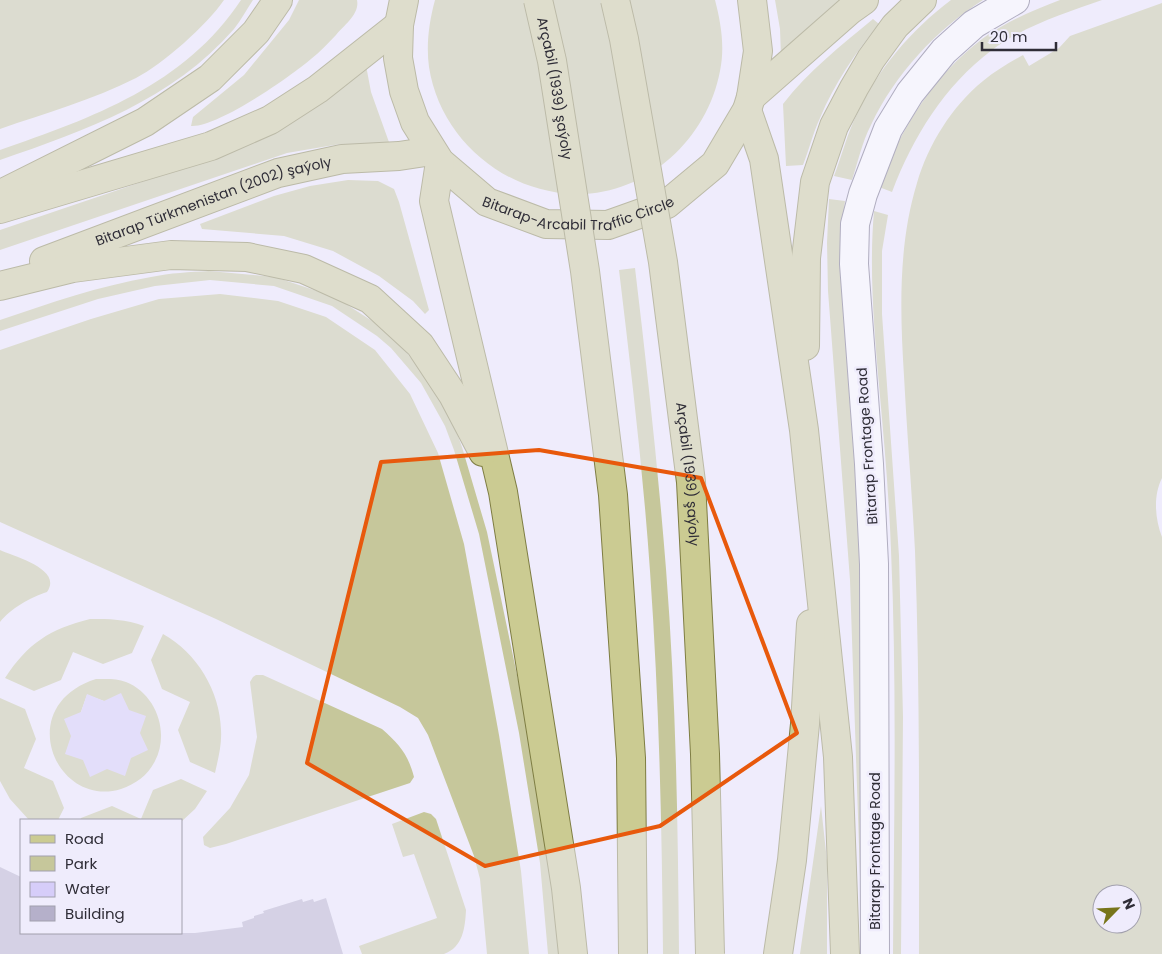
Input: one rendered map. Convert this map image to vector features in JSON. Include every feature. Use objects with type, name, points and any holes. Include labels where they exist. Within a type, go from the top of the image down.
[{"type":"main road","points":[[0,194],[145,122],[210,78],[256,32],[278,0]]},
{"type":"main road","name":"Arçabil (1939) şaýoly","points":[[538,0],[552,61],[586,271],[613,495],[631,758],[633,954]]},
{"type":"main road","name":"Arçabil (1939) şaýoly","points":[[615,0],[624,39],[663,262],[691,482],[705,754],[710,954]]},
{"type":"main road","name":"Bitarap-Arcabil Traffic Circle","points":[[402,12],[398,58],[404,91],[415,122],[436,156],[487,202],[546,224],[608,225],[667,204],[715,164],[749,104],[758,51],[752,0]]},
{"type":"main road","points":[[845,954],[838,757],[804,430],[764,159],[749,104],[850,10],[864,0]]},
{"type":"main road","points":[[804,430],[806,258],[815,182],[834,126],[858,80],[895,26],[922,0]]},
{"type":"main road","points":[[0,208],[211,146],[270,120],[318,89],[402,12]]},
{"type":"main road","points":[[436,156],[434,201],[502,492],[566,888],[573,954]]},
{"type":"main road","name":"Bitarap Türkmenistan (2002) şaýoly","points":[[0,277],[278,173],[342,159],[436,156]]},
{"type":"main road","points":[[0,286],[73,268],[171,255],[247,257],[304,269],[370,299],[420,345],[453,395],[502,492]]},
{"type":"main road","points":[[778,954],[792,860],[805,724],[816,548]]},
{"type":"street","name":"Bitarap Frontage Road","points":[[875,954],[874,564],[869,464],[854,264],[855,224],[863,194],[888,129],[910,92],[944,51],[974,24],[1015,0]]},
{"type":"highlighted area","points":[[539,450],[701,478],[797,733],[660,826],[485,866],[307,763],[381,462]]},
{"type":"green space","points":[[0,0],[224,0],[207,21],[184,43],[147,72],[86,100],[0,129]]},
{"type":"green space","points":[[241,0],[253,0],[234,29],[210,54],[156,94],[96,124],[0,160],[0,150],[102,111],[134,95],[164,76],[193,55],[218,30]]},
{"type":"green space","points":[[299,0],[357,0],[357,5],[354,15],[336,35],[314,56],[287,77],[253,100],[218,119],[191,126],[193,117],[244,75],[289,20]]},
{"type":"green space","points":[[435,0],[715,0],[721,26],[722,53],[720,71],[713,96],[702,120],[687,141],[669,159],[648,174],[625,185],[600,192],[574,194],[548,191],[523,183],[500,172],[479,156],[461,138],[446,117],[435,93],[428,59],[431,17]]},
{"type":"green space","points":[[775,0],[842,0],[781,56],[780,29]]},
{"type":"green space","points":[[951,0],[983,0],[933,39],[892,88],[868,132],[852,180],[834,176],[853,122],[875,81],[909,37]]},
{"type":"green space","points":[[1060,0],[1102,0],[1045,21],[1017,34],[1004,41],[975,64],[945,96],[920,132],[892,192],[879,187],[887,166],[908,125],[933,87],[948,70],[982,39],[1000,27]]},
{"type":"green space","points":[[1162,3],[1162,478],[1157,492],[1156,508],[1162,537],[1162,954],[919,954],[917,601],[901,303],[906,230],[917,183],[928,155],[942,127],[961,102],[992,74],[1023,55],[1029,66],[1059,48],[1070,36]]},
{"type":"green space","points":[[873,19],[879,24],[854,57],[832,93],[803,165],[786,166],[783,104],[814,69]]},
{"type":"green space","points":[[365,60],[371,92],[390,145],[340,144],[287,153],[0,250],[0,230],[233,151],[285,127],[312,110]]},
{"type":"green space","points":[[348,180],[378,181],[394,189],[429,310],[425,314],[413,301],[379,276],[333,251],[284,236],[202,229],[200,224],[274,196],[310,186]]},
{"type":"green space","points":[[829,199],[845,201],[840,243],[842,291],[864,579],[867,954],[860,954],[860,876],[850,580],[828,291],[827,243]]},
{"type":"green space","points":[[874,211],[888,215],[882,251],[882,314],[899,556],[903,717],[901,954],[893,954],[895,752],[893,601],[888,488],[875,342],[872,254]]},
{"type":"green space","points":[[635,268],[656,456],[669,617],[676,761],[679,954],[663,954],[660,762],[653,619],[640,458],[619,270]]},
{"type":"green space","points":[[209,271],[275,277],[335,297],[383,328],[395,339],[427,377],[453,422],[487,532],[529,732],[552,862],[560,954],[548,954],[540,863],[519,733],[479,534],[445,426],[421,383],[391,348],[377,336],[332,306],[274,286],[210,280],[155,286],[98,299],[0,331],[0,320],[94,290],[158,276]]},
{"type":"green space","points":[[220,294],[278,301],[326,317],[375,350],[410,394],[438,453],[464,544],[499,735],[521,871],[529,954],[487,954],[480,879],[474,856],[428,735],[418,718],[400,707],[216,619],[0,522],[0,350],[91,319],[159,299]]},
{"type":"green space","points":[[0,550],[26,560],[43,570],[49,577],[50,584],[47,592],[21,604],[0,622]]},
{"type":"green space","points":[[90,619],[111,619],[144,626],[132,653],[103,664],[73,652],[61,680],[34,691],[5,678],[22,655],[41,639],[63,628]]},
{"type":"green space","points":[[163,634],[175,642],[196,662],[211,687],[220,715],[221,730],[215,773],[190,762],[178,730],[190,702],[162,689],[151,660]]},
{"type":"green space","points":[[256,675],[263,675],[382,729],[406,756],[414,777],[410,783],[226,844],[210,848],[204,845],[203,837],[230,808],[249,775],[257,737],[250,682]]},
{"type":"green space","points":[[96,679],[111,679],[126,682],[145,695],[157,715],[161,738],[155,761],[149,771],[132,784],[121,789],[98,791],[78,784],[62,770],[53,752],[50,731],[55,710],[70,692]],"holes":[[[87,695],[104,701],[66,754]]]},
{"type":"green space","points":[[0,698],[25,709],[36,739],[24,768],[53,781],[64,808],[58,819],[28,819],[10,799],[0,781]]},
{"type":"green space","points":[[181,779],[207,791],[195,809],[182,821],[182,819],[141,819],[153,790]]},
{"type":"green space","points":[[112,806],[141,819],[80,819],[81,818]]},
{"type":"green space","points":[[821,806],[827,861],[827,954],[800,954]]},
{"type":"green space","points":[[424,812],[431,814],[436,819],[466,910],[462,936],[455,947],[444,954],[362,954],[359,946],[437,918],[414,854],[403,857],[392,824]]},
{"type":"water","points":[[121,693],[129,710],[146,716],[140,733],[148,750],[131,758],[125,776],[107,769],[90,777],[83,760],[65,754],[71,736],[64,719],[81,712],[87,694],[104,701]]},
{"type":"building","points":[[0,867],[20,877],[20,934],[195,933],[243,927],[242,922],[264,913],[263,911],[302,899],[303,902],[313,899],[314,902],[326,898],[343,954],[0,954]]}]
